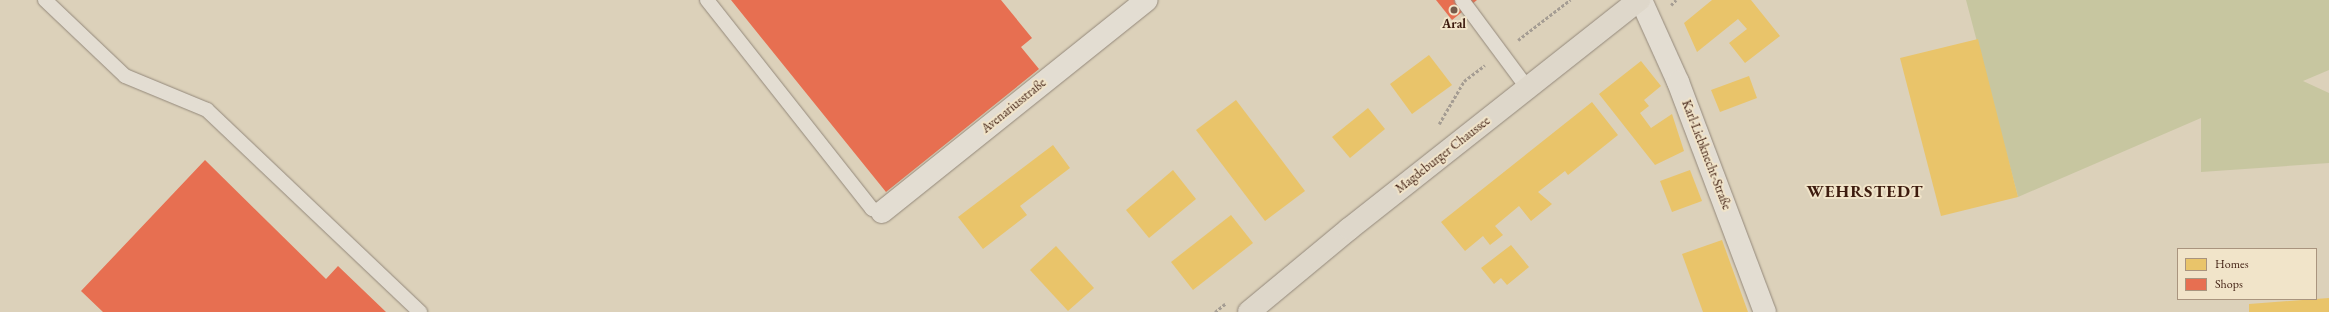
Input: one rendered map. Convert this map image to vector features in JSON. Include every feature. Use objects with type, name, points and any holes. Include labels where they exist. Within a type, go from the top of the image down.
[{"type":"main road","name":"Magdeburger Chaussee","points":[[1249,312],[1349,229],[1640,0]]},
{"type":"street","name":"Avenariusstraße","points":[[882,212],[1147,0]]},
{"type":"street","name":"Karl-Liebknecht-Straße","points":[[1640,0],[1678,82],[1765,312]]},
{"type":"lane","points":[[45,0],[125,76],[207,110],[420,312]]},
{"type":"lane","points":[[707,0],[872,209],[882,212]]},
{"type":"lane","points":[[1462,0],[1528,89]]},
{"type":"path","points":[[1438,126],[1464,81],[1570,0]]},
{"type":"path","points":[[1215,312],[1227,302]]},
{"type":"green space","points":[[1966,0],[2329,0],[2329,70],[2303,81],[2329,93],[2329,163],[2201,172],[2201,118],[2018,197]]},
{"type":"building: Homes","points":[[1712,0],[1751,0],[1780,36],[1745,63],[1729,43],[1747,29],[1738,19],[1697,52],[1684,23]]},
{"type":"building: Homes","points":[[1978,39],[2018,197],[1941,216],[1900,58]]},
{"type":"building: Homes","points":[[1429,55],[1452,85],[1412,114],[1390,84]]},
{"type":"building: Homes","points":[[1641,61],[1661,86],[1644,100],[1649,106],[1640,113],[1651,128],[1672,114],[1684,151],[1655,165],[1599,94]]},
{"type":"building: Homes","points":[[1749,76],[1757,98],[1720,112],[1711,90]]},
{"type":"building: Homes","points":[[1236,100],[1305,191],[1265,221],[1196,130]]},
{"type":"building: Homes","points":[[1592,102],[1618,135],[1568,175],[1565,171],[1538,192],[1552,204],[1531,221],[1519,206],[1495,226],[1503,235],[1490,245],[1483,236],[1465,251],[1441,222]]},
{"type":"building: Homes","points":[[1368,108],[1385,129],[1350,158],[1332,137]]},
{"type":"building: Homes","points":[[1053,145],[1070,168],[1020,206],[1027,215],[983,249],[958,217]]},
{"type":"building: Homes","points":[[1173,170],[1196,199],[1149,238],[1126,210]]},
{"type":"building: Homes","points":[[1690,170],[1702,201],[1672,212],[1660,181]]},
{"type":"building: Homes","points":[[1231,215],[1253,243],[1193,290],[1171,262]]},
{"type":"building: Homes","points":[[1722,240],[1748,312],[1703,312],[1682,254]]},
{"type":"building: Homes","points":[[1511,245],[1529,267],[1507,285],[1501,278],[1494,284],[1481,268]]},
{"type":"building: Homes","points":[[1056,246],[1094,288],[1068,311],[1030,270]]},
{"type":"building: Homes","points":[[2329,298],[2329,312],[2249,312],[2249,304]]},
{"type":"building: Shops","points":[[731,0],[1001,0],[1032,38],[1021,47],[1039,69],[886,192]]},
{"type":"building: Shops","name":"Aral","points":[[1436,0],[1477,0],[1452,20]]},
{"type":"building: Shops","points":[[205,160],[326,279],[338,266],[386,312],[103,312],[81,291]]},
{"type":"place","name":"Aral","points":[[1454,10]]},
{"type":"district","name":"WEHRSTEDT","points":[[1865,192]]}]
